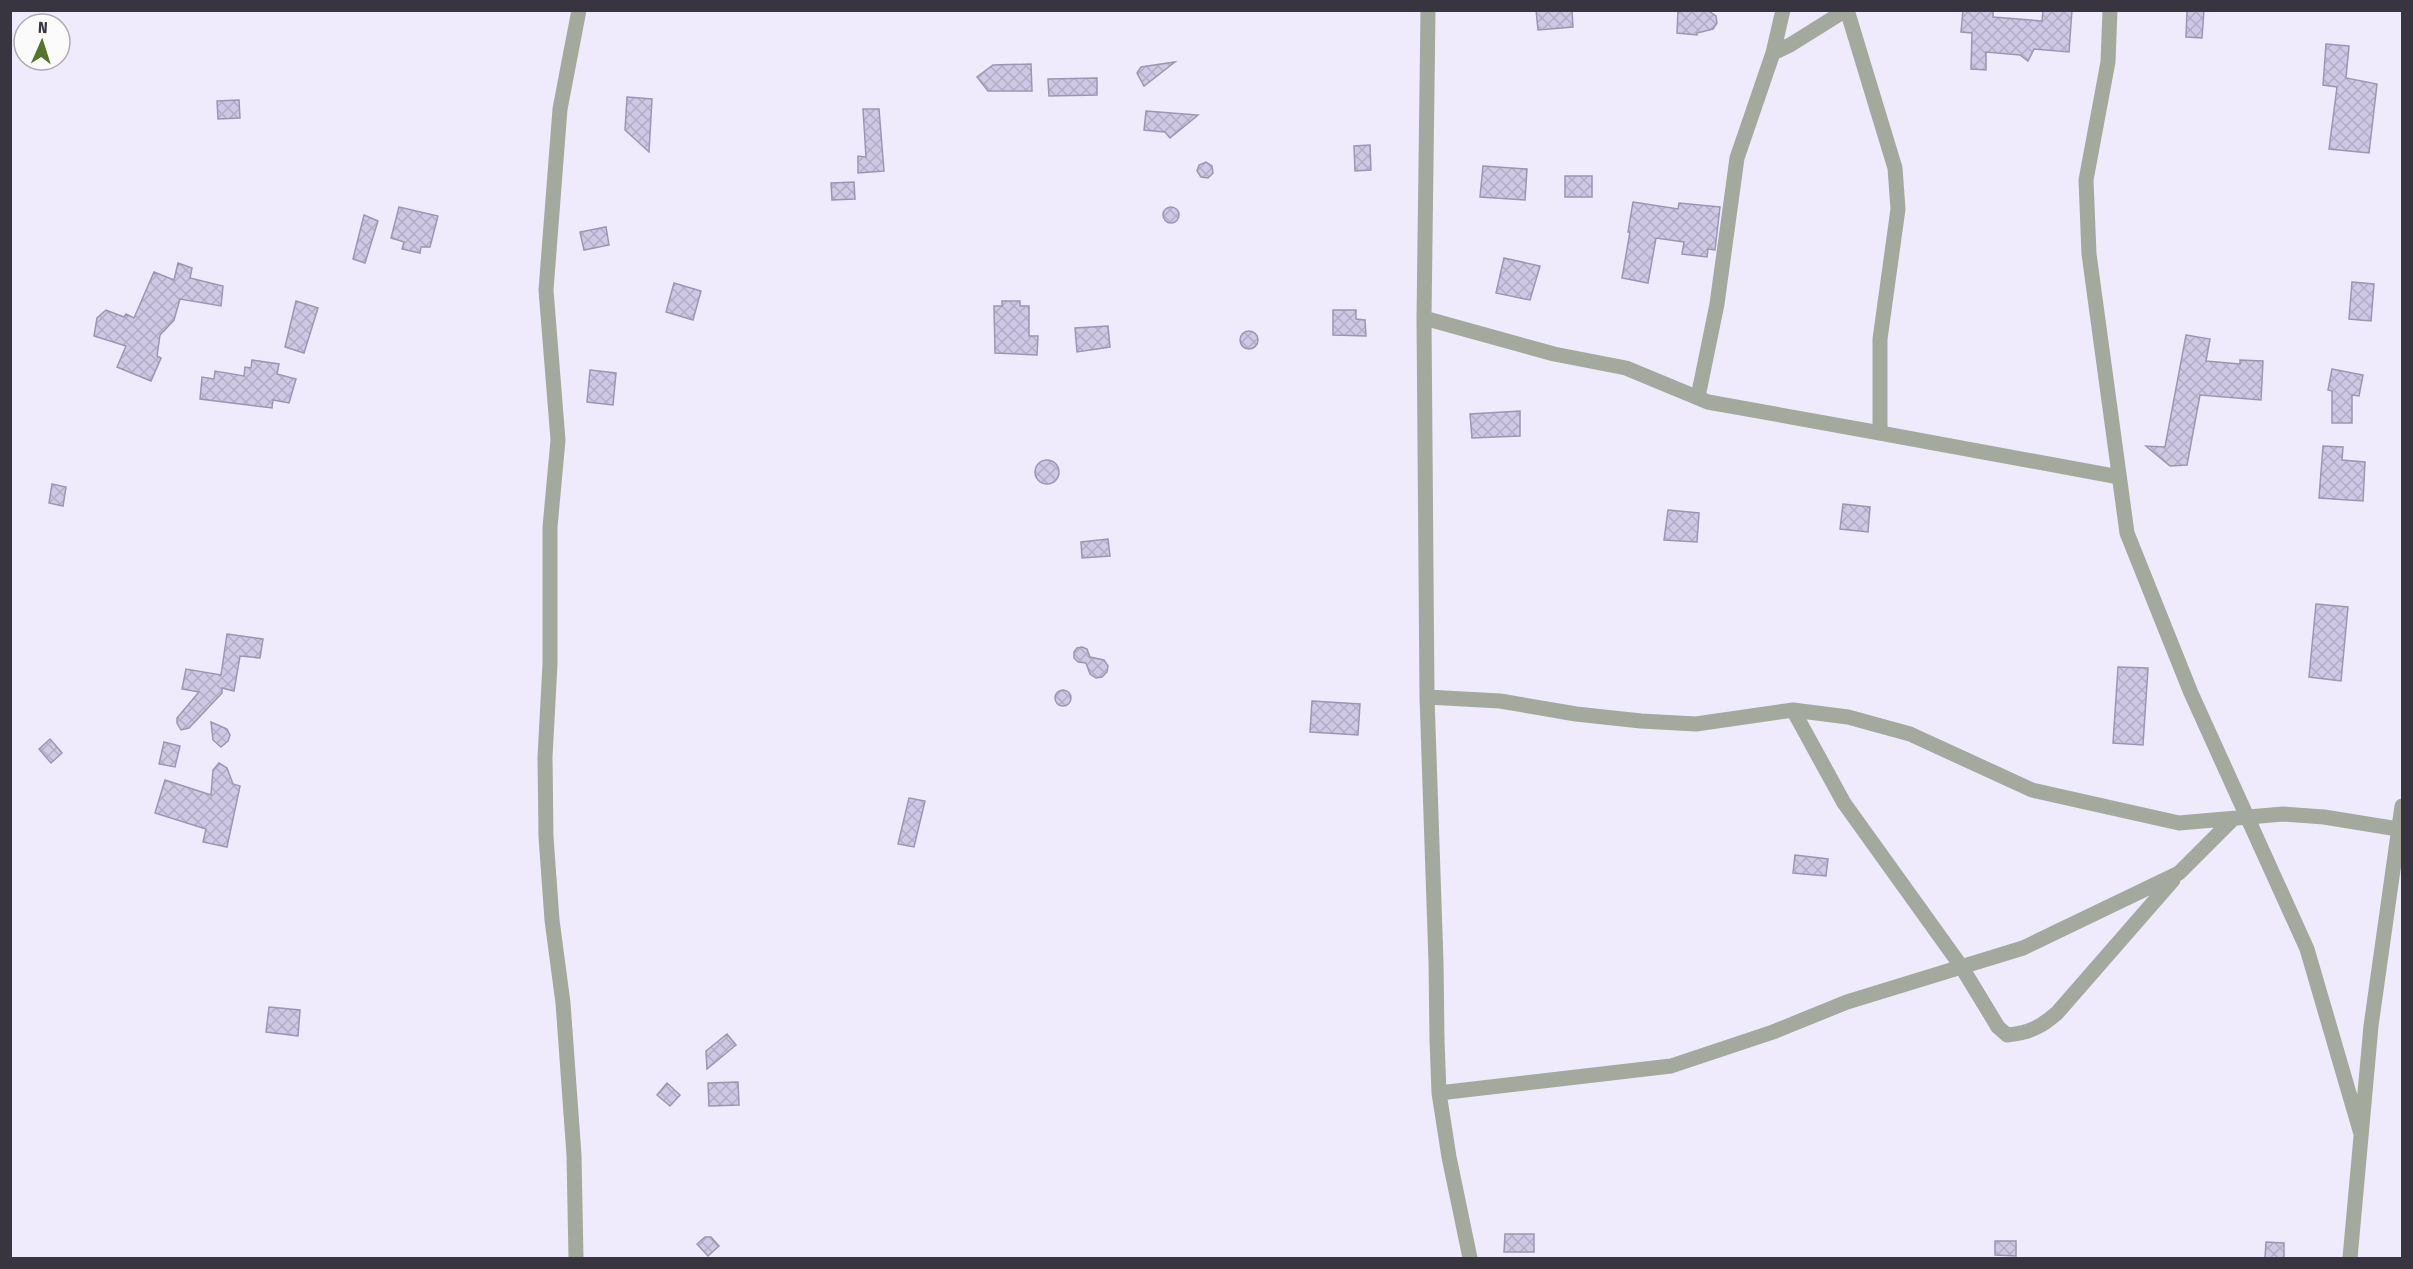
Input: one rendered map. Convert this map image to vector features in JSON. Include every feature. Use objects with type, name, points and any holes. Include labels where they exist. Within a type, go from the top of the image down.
[{"type":"street","points":[[576,1258],[574,1155],[563,1003],[550,896],[546,837],[545,757],[550,664],[550,527],[558,440],[546,291],[560,109],[579,10]]},
{"type":"street","points":[[1428,10],[1424,318],[1426,698],[1439,1093],[1449,1156],[1470,1258]]},
{"type":"street","points":[[1698,397],[1718,304],[1737,158],[1773,52],[1783,10]]},
{"type":"street","points":[[1773,52],[1790,45],[1847,10],[1895,168],[1898,209],[1880,339],[1880,434]]},
{"type":"street","points":[[2110,10],[2108,62],[2086,180],[2086,213],[2089,254],[2127,533],[2241,819],[2307,949],[2361,1134]]},
{"type":"street","points":[[1424,318],[1554,354],[1626,368],[1708,402],[2119,477]]},
{"type":"street","points":[[1426,698],[1500,701],[1620,719],[1696,724],[1793,710],[1848,717],[1910,734],[2032,790],[2179,823],[2283,814],[2324,817],[2398,829]]},
{"type":"street","points":[[1793,710],[1844,803],[1961,966],[1998,1027],[2007,1035],[2026,1034],[2042,1026],[2057,1013],[2179,873],[2241,819]]},
{"type":"street","points":[[2350,1258],[2371,1026],[2403,806]]},
{"type":"street","points":[[1439,1093],[1671,1066],[1773,1032],[1847,1002],[2023,948],[2179,873]]},
{"type":"building","points":[[1536,10],[1572,10],[1573,27],[1538,30]]},
{"type":"building","points":[[1678,10],[1707,10],[1716,16],[1717,23],[1713,29],[1697,33],[1697,35],[1677,33]]},
{"type":"building","points":[[1963,10],[1993,10],[1993,17],[2042,21],[2043,10],[2072,10],[2069,52],[2034,49],[2028,61],[2020,55],[1986,52],[1986,70],[1971,69],[1972,33],[1961,32]]},
{"type":"building","points":[[2187,10],[2204,10],[2202,38],[2186,37]]},
{"type":"building","points":[[2326,44],[2349,46],[2346,78],[2377,84],[2369,153],[2329,149],[2337,87],[2323,85]]},
{"type":"building","points":[[1175,62],[1144,86],[1137,73],[1141,67]]},
{"type":"building","points":[[1031,64],[1032,91],[988,91],[977,77],[993,65]]},
{"type":"building","points":[[1097,78],[1097,95],[1049,96],[1048,79]]},
{"type":"building","points":[[627,97],[652,99],[649,152],[625,130]]},
{"type":"building","points":[[239,100],[240,118],[218,119],[217,101]]},
{"type":"building","points":[[863,109],[879,109],[884,171],[858,173],[858,156],[866,157]]},
{"type":"building","points":[[1146,111],[1198,115],[1170,138],[1165,132],[1144,130]]},
{"type":"building","points":[[1370,145],[1371,170],[1355,171],[1354,146]]},
{"type":"building","points":[[1206,162],[1212,166],[1213,173],[1208,178],[1201,177],[1197,171],[1199,165]]},
{"type":"building","points":[[1483,166],[1527,169],[1525,200],[1480,197]]},
{"type":"building","points":[[1565,176],[1592,176],[1592,197],[1565,197]]},
{"type":"building","points":[[854,182],[855,199],[832,200],[831,183]]},
{"type":"building","points":[[1633,202],[1678,209],[1679,203],[1720,207],[1715,250],[1708,249],[1707,257],[1682,254],[1684,242],[1656,238],[1648,283],[1622,278]]},
{"type":"building","points":[[399,207],[438,216],[430,247],[421,247],[420,253],[402,249],[404,242],[391,238]]},
{"type":"building","points":[[1171,207],[1179,215],[1171,223],[1163,215]]},
{"type":"building","points":[[364,215],[378,221],[365,263],[353,259]]},
{"type":"building","points":[[606,227],[609,245],[584,250],[580,232]]},
{"type":"building","points":[[1504,258],[1540,266],[1530,300],[1496,293]]},
{"type":"building","points":[[178,263],[192,268],[190,278],[223,286],[221,306],[180,299],[174,320],[160,335],[157,356],[161,358],[151,381],[117,367],[126,346],[94,336],[97,318],[106,310],[134,318],[154,272],[174,280]]},
{"type":"building","points":[[2352,282],[2374,284],[2371,321],[2349,319]]},
{"type":"building","points":[[674,283],[701,291],[693,320],[666,312]]},
{"type":"building","points":[[296,301],[318,308],[304,353],[285,347]]},
{"type":"building","points":[[1002,301],[1020,301],[1020,306],[1029,306],[1029,336],[1038,336],[1037,355],[995,353],[994,306],[1002,306]]},
{"type":"building","points":[[1333,310],[1356,310],[1356,319],[1365,320],[1366,336],[1333,335]]},
{"type":"building","points":[[1108,326],[1110,347],[1077,352],[1075,328]]},
{"type":"building","points":[[1249,331],[1255,334],[1258,340],[1255,346],[1249,349],[1243,346],[1240,340],[1243,334]]},
{"type":"building","points":[[2186,335],[2210,339],[2206,361],[2240,364],[2240,360],[2263,361],[2261,400],[2200,395],[2187,465],[2170,466],[2146,446],[2165,447]]},
{"type":"building","points":[[252,360],[279,364],[277,374],[296,379],[289,403],[273,400],[272,408],[200,399],[202,377],[214,379],[215,371],[244,376],[245,367],[251,368]]},
{"type":"building","points":[[2332,369],[2363,375],[2359,396],[2352,395],[2352,423],[2332,423],[2332,391],[2328,390]]},
{"type":"building","points":[[590,370],[616,373],[613,405],[587,402]]},
{"type":"building","points":[[1520,411],[1520,436],[1472,438],[1470,414]]},
{"type":"building","points":[[2323,446],[2343,447],[2342,460],[2365,462],[2363,501],[2319,498]]},
{"type":"building","points":[[1047,460],[1055,464],[1059,472],[1055,480],[1047,484],[1039,480],[1035,472],[1039,464]]},
{"type":"building","points":[[52,484],[66,487],[63,506],[49,503]]},
{"type":"building","points":[[1843,504],[1870,507],[1868,532],[1840,529]]},
{"type":"building","points":[[1668,510],[1699,513],[1697,542],[1664,540]]},
{"type":"building","points":[[1108,539],[1110,556],[1082,558],[1081,542]]},
{"type":"building","points":[[2316,604],[2348,607],[2341,681],[2309,677]]},
{"type":"building","points":[[227,634],[263,639],[260,658],[240,656],[234,691],[222,688],[222,693],[189,728],[181,730],[177,718],[199,692],[182,689],[186,669],[221,675]]},
{"type":"building","points":[[1077,648],[1087,649],[1090,657],[1104,660],[1108,666],[1107,672],[1102,677],[1096,678],[1090,674],[1086,663],[1078,662],[1074,658],[1074,652]]},
{"type":"building","points":[[2118,667],[2148,668],[2143,745],[2113,743]]},
{"type":"building","points":[[1063,690],[1069,692],[1071,698],[1069,704],[1063,706],[1057,704],[1055,698],[1057,692]]},
{"type":"building","points":[[1312,701],[1360,704],[1358,735],[1310,732]]},
{"type":"building","points":[[211,722],[227,729],[230,735],[228,741],[221,747],[213,740]]},
{"type":"building","points":[[50,739],[62,753],[51,763],[39,749]]},
{"type":"building","points":[[164,742],[180,746],[175,767],[159,764]]},
{"type":"building","points":[[219,763],[227,768],[233,784],[240,786],[227,847],[203,842],[206,829],[155,813],[165,780],[211,795],[213,770]]},
{"type":"building","points":[[909,798],[925,801],[914,847],[898,844]]},
{"type":"building","points":[[1795,855],[1828,859],[1826,876],[1793,873]]},
{"type":"building","points":[[269,1007],[300,1010],[298,1036],[266,1032]]},
{"type":"building","points":[[727,1034],[736,1045],[707,1069],[706,1051]]},
{"type":"building","points":[[738,1082],[739,1105],[709,1106],[708,1083]]},
{"type":"building","points":[[667,1083],[680,1095],[670,1106],[657,1095]]},
{"type":"building","points":[[1505,1234],[1534,1234],[1534,1252],[1504,1252]]},
{"type":"building","points":[[705,1237],[711,1237],[719,1246],[708,1256],[697,1244]]},
{"type":"building","points":[[1995,1241],[2016,1241],[2016,1256],[1995,1255]]},
{"type":"building","points":[[2266,1242],[2284,1243],[2284,1258],[2265,1258]]}]
